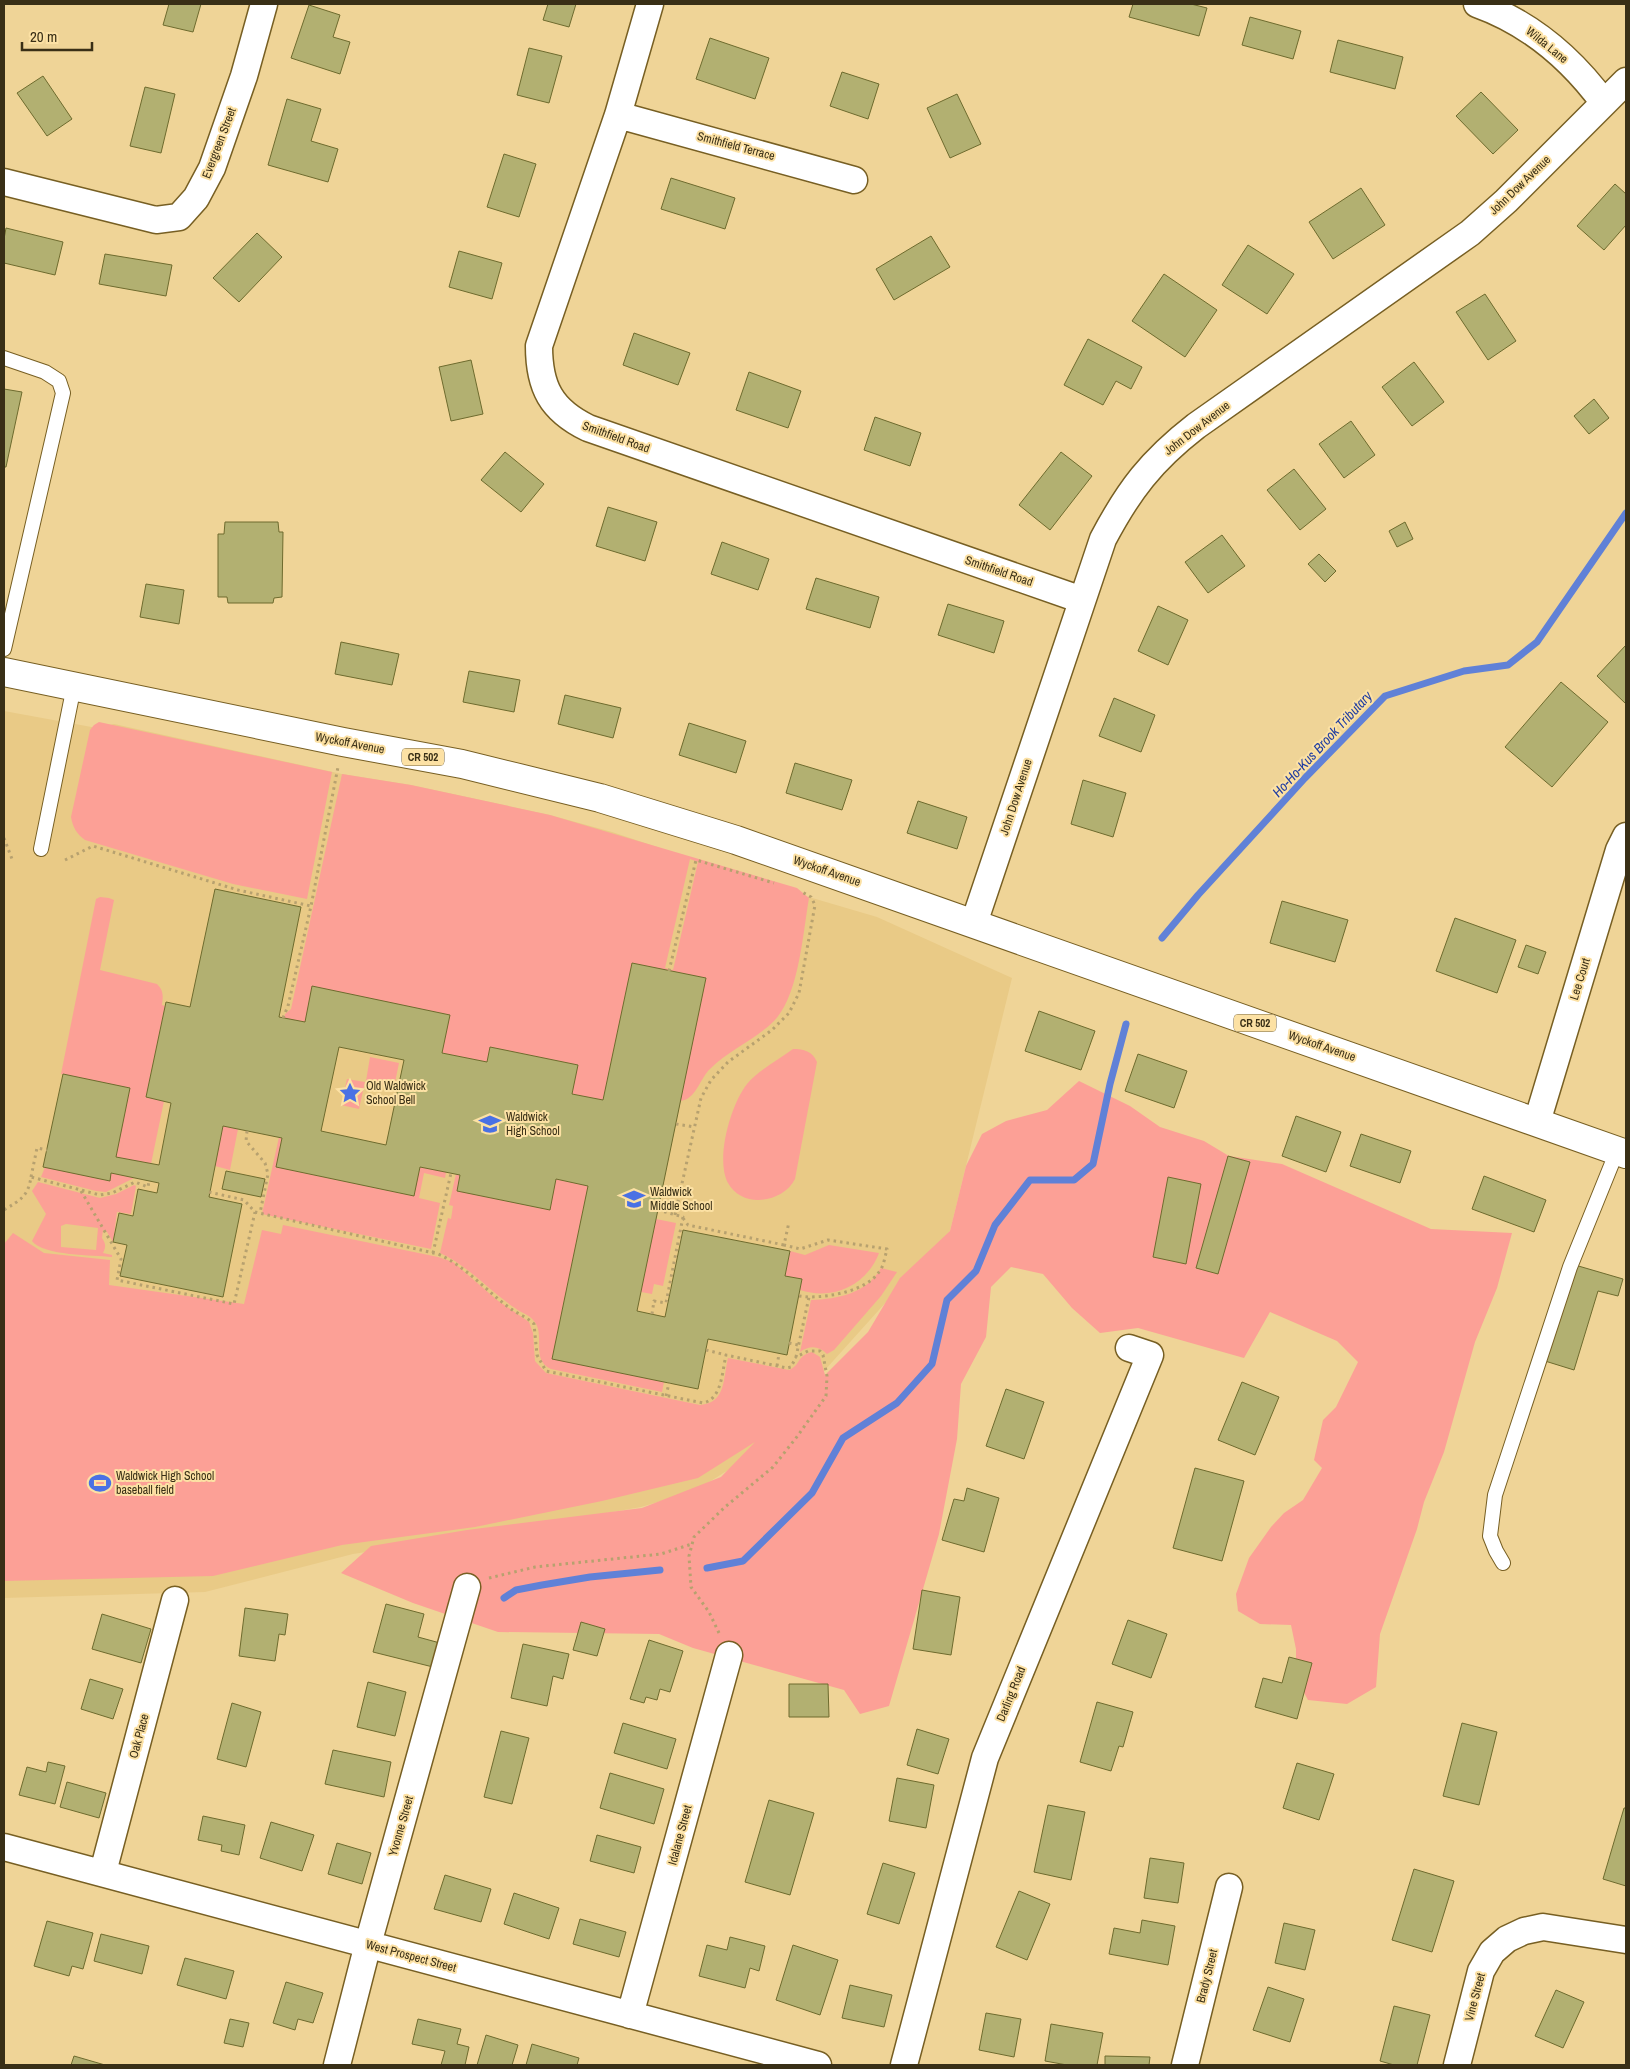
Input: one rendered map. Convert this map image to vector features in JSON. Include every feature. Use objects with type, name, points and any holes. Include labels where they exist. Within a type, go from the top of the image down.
[{"type":"main road","name":"Wyckoff Avenue","points":[[4,672],[343,742],[462,764],[600,798],[736,840],[1621,1152]]},
{"type":"street","name":"Evergreen Street","points":[[4,182],[156,220],[180,217],[196,198],[212,168],[244,76],[264,4]]},
{"type":"street","name":"Smithfield Road","points":[[650,4],[618,115],[539,346],[539,367],[545,389],[556,406],[572,420],[588,428],[1082,600]]},
{"type":"street","name":"Wilda Lane","points":[[1477,4],[1497,11],[1523,25],[1547,42],[1563,55],[1590,83],[1604,103]]},
{"type":"street","name":"John Dow Avenue","points":[[974,923],[1103,539],[1123,502],[1148,469],[1174,443],[1470,233],[1506,201],[1626,81]]},
{"type":"street","name":"Smithfield Terrace","points":[[618,115],[854,180]]},
{"type":"street","name":"Lee Court","points":[[1537,1122],[1619,850],[1626,836]]},
{"type":"street","name":"Darling Road","points":[[904,2065],[985,1758],[1150,1355],[1129,1348]]},
{"type":"street","name":"Yvonne Street","points":[[337,2065],[368,1944],[467,1587]]},
{"type":"street","name":"Oak Place","points":[[103,1872],[175,1600]]},
{"type":"street","name":"Idalane Street","points":[[630,2015],[729,1655]]},
{"type":"street","name":"West Prospect Street","points":[[4,1846],[818,2065]]},
{"type":"street","name":"Brady Street","points":[[1185,2065],[1229,1887]]},
{"type":"street","name":"Vine Street","points":[[1457,2065],[1481,1971],[1492,1952],[1507,1939],[1524,1931],[1543,1927],[1561,1928],[1626,1940]]},
{"type":"lane","points":[[4,358],[45,372],[59,381],[63,393],[4,649]]},
{"type":"lane","points":[[41,849],[74,686]]},
{"type":"lane","points":[[1503,1563],[1490,1536],[1495,1495],[1570,1266],[1621,1152]]},
{"type":"path","points":[[283,1018],[288,1006],[311,906],[343,742]]},
{"type":"path","points":[[4,838],[12,859]]},
{"type":"path","points":[[65,860],[93,846],[238,890],[311,906]]},
{"type":"path","points":[[669,971],[696,860],[780,884]]},
{"type":"path","points":[[675,1215],[701,1098],[712,1080],[728,1062],[772,1030],[789,1012],[799,993],[814,905],[811,897],[799,890]]},
{"type":"path","points":[[676,1124],[695,1128]]},
{"type":"path","points":[[247,1131],[246,1141],[265,1163],[268,1174],[260,1213]]},
{"type":"path","points":[[4,1210],[19,1201],[30,1190],[37,1148],[47,1150]]},
{"type":"path","points":[[433,1253],[451,1173]]},
{"type":"path","points":[[32,1177],[100,1195],[135,1182],[148,1187],[149,1181]]},
{"type":"path","points":[[80,1191],[121,1259],[117,1280],[234,1304],[255,1212]]},
{"type":"path","points":[[210,1192],[244,1200],[255,1212],[433,1253],[454,1261],[511,1309],[534,1324],[537,1355],[546,1371],[702,1403],[710,1402],[717,1395],[726,1355]]},
{"type":"path","points":[[658,1210],[683,1217],[688,1225],[800,1249],[828,1240],[887,1249],[880,1272],[868,1282],[833,1296],[799,1296]]},
{"type":"path","points":[[652,1314],[654,1301],[666,1303],[683,1217]]},
{"type":"path","points":[[784,1245],[789,1222]]},
{"type":"path","points":[[706,1350],[776,1366],[791,1367],[796,1357],[809,1297]]},
{"type":"path","points":[[789,1343],[798,1344]]},
{"type":"path","points":[[729,1655],[709,1612],[691,1587],[689,1556],[694,1537],[725,1507],[773,1467],[826,1396],[828,1376],[823,1355],[820,1351],[814,1350],[802,1353],[796,1357]]},
{"type":"path","points":[[776,1366],[779,1354]]},
{"type":"path","points":[[666,1396],[669,1383]]},
{"type":"path","points":[[467,1587],[491,1578],[535,1567],[661,1554],[692,1543]]},
{"type":"shaded area","name":"Waldwick High School","points":[[4,711],[97,728],[114,724],[342,774],[411,785],[550,815],[612,832],[802,895],[877,917],[1012,978],[950,1231],[744,1460],[695,1491],[641,1507],[353,1554],[205,1592],[4,1598]]},
{"type":"shaded area","points":[[99,722],[332,772],[307,899],[233,884],[82,838],[74,828],[71,817],[90,730]]},
{"type":"shaded area","points":[[342,774],[411,785],[550,815],[797,888],[809,898],[799,963],[789,996],[782,1010],[767,1028],[717,1062],[706,1073],[694,1093],[685,1100],[680,1101],[706,978],[632,963],[603,1100],[572,1094],[578,1065],[490,1047],[487,1062],[442,1053],[450,1015],[313,987],[305,1022],[284,1018],[285,1014],[291,1009]],"holes":[[[690,859],[698,862],[673,970],[665,968]]]},
{"type":"shaded area","points":[[100,897],[114,900],[100,970],[157,984],[161,989],[162,1005],[165,1006],[146,1097],[164,1101],[151,1164],[116,1157],[130,1088],[61,1074],[96,899]]},
{"type":"shaded area","points":[[793,1049],[807,1051],[813,1055],[817,1062],[795,1179],[789,1187],[772,1198],[762,1200],[743,1197],[734,1191],[724,1173],[724,1146],[735,1105],[741,1093],[752,1079]]},
{"type":"shaded area","points":[[370,1057],[399,1063],[394,1087],[366,1081]]},
{"type":"shaded area","points":[[347,1079],[365,1082],[359,1109],[341,1105]]},
{"type":"shaded area","points":[[1079,1081],[1130,1106],[1160,1127],[1204,1141],[1229,1156],[1282,1164],[1431,1229],[1512,1233],[1497,1288],[1475,1342],[1444,1452],[1424,1502],[1417,1529],[1380,1634],[1376,1687],[1347,1704],[1308,1700],[1296,1678],[1296,1649],[1291,1625],[1260,1624],[1238,1611],[1236,1594],[1249,1558],[1271,1527],[1284,1513],[1303,1500],[1322,1468],[1314,1460],[1323,1420],[1336,1407],[1358,1362],[1337,1341],[1270,1312],[1244,1358],[1138,1328],[1100,1333],[1072,1308],[1043,1274],[1011,1267],[991,1287],[986,1337],[961,1384],[957,1439],[939,1534],[889,1706],[860,1714],[844,1690],[693,1648],[659,1634],[498,1632],[413,1603],[341,1573],[371,1546],[467,1530],[642,1508],[721,1477],[755,1442],[698,1478],[602,1501],[475,1527],[342,1545],[213,1576],[4,1581],[4,1244],[13,1233],[44,1253],[110,1260],[109,1285],[244,1304],[262,1230],[281,1234],[283,1225],[438,1257],[453,1262],[497,1300],[529,1322],[533,1333],[535,1361],[546,1373],[700,1405],[715,1400],[719,1395],[724,1382],[728,1358],[789,1370],[803,1356],[812,1352],[820,1357],[825,1375],[868,1332],[900,1278],[950,1231],[966,1166],[982,1134],[1006,1121],[1047,1110]]},
{"type":"shaded area","points":[[223,1126],[238,1129],[230,1170],[215,1166]]},
{"type":"shaded area","points":[[279,1137],[282,1138],[276,1167],[413,1196],[420,1167],[446,1172],[445,1178],[424,1173],[419,1198],[440,1203],[431,1249],[262,1214]]},
{"type":"shaded area","points":[[45,1167],[109,1181],[111,1173],[134,1178],[106,1192],[96,1191],[41,1177]]},
{"type":"shaded area","points":[[456,1174],[460,1175],[457,1191],[549,1210],[556,1179],[588,1186],[552,1358],[664,1382],[662,1392],[551,1369],[545,1365],[541,1360],[539,1333],[532,1319],[517,1310],[470,1272],[440,1253],[448,1218],[451,1219],[453,1206],[449,1205]]},
{"type":"shaded area","points":[[38,1182],[100,1198],[116,1194],[134,1185],[136,1186],[131,1214],[117,1212],[113,1242],[107,1232],[103,1230],[102,1238],[105,1249],[103,1253],[112,1255],[112,1257],[58,1252],[38,1246],[32,1241],[46,1214],[32,1191]],"holes":[[[66,1224],[98,1228],[96,1250],[61,1247],[61,1226]]]},
{"type":"shaded area","points":[[656,1219],[676,1223],[663,1286],[654,1284],[652,1294],[641,1292]]},
{"type":"shaded area","points":[[829,1245],[879,1253],[874,1264],[866,1274],[847,1288],[836,1292],[812,1293],[800,1290],[802,1279],[785,1276],[790,1251],[805,1255]]},
{"type":"shaded area","points":[[881,1268],[897,1272],[881,1296],[834,1350],[827,1354],[821,1349],[811,1347],[800,1352],[811,1300],[842,1296],[860,1289],[875,1277]]},
{"type":"building","points":[[169,4],[201,4],[193,32],[163,25]]},
{"type":"building","points":[[548,4],[576,4],[569,27],[543,20]]},
{"type":"building","points":[[1133,4],[1191,4],[1207,8],[1199,36],[1129,17]]},
{"type":"building","points":[[309,5],[340,15],[333,37],[350,42],[340,74],[291,58]]},
{"type":"building","points":[[1250,17],[1301,31],[1293,59],[1242,45]]},
{"type":"building","points":[[710,38],[769,58],[755,99],[696,79]]},
{"type":"building","points":[[1338,40],[1403,57],[1395,89],[1330,72]]},
{"type":"building","points":[[529,48],[562,56],[549,103],[517,95]]},
{"type":"building","points":[[842,72],[879,84],[868,119],[830,106]]},
{"type":"building","points":[[43,76],[72,119],[47,136],[17,93]]},
{"type":"building","points":[[145,87],[175,94],[161,153],[130,146]]},
{"type":"building","points":[[1481,92],[1518,130],[1493,154],[1456,116]]},
{"type":"building","points":[[957,94],[981,144],[950,158],[927,108]]},
{"type":"building","points":[[287,99],[321,109],[311,141],[338,149],[328,182],[268,165]]},
{"type":"building","points":[[504,154],[536,164],[519,217],[487,207]]},
{"type":"building","points":[[671,178],[735,198],[725,229],[661,209]]},
{"type":"building","points":[[1615,184],[1626,194],[1626,225],[1604,250],[1577,226]]},
{"type":"building","points":[[1361,188],[1385,225],[1333,259],[1309,222]]},
{"type":"building","points":[[6,228],[63,242],[55,275],[4,263]]},
{"type":"building","points":[[257,233],[282,257],[239,302],[213,278]]},
{"type":"building","points":[[931,236],[950,267],[894,300],[876,269]]},
{"type":"building","points":[[1248,245],[1294,274],[1267,314],[1222,285]]},
{"type":"building","points":[[459,251],[502,263],[492,299],[449,287]]},
{"type":"building","points":[[105,254],[172,265],[166,296],[99,284]]},
{"type":"building","points":[[1164,274],[1217,310],[1185,357],[1132,321]]},
{"type":"building","points":[[1485,294],[1516,341],[1488,360],[1456,312]]},
{"type":"building","points":[[634,333],[690,353],[678,385],[623,365]]},
{"type":"building","points":[[1088,339],[1142,367],[1131,389],[1116,381],[1103,405],[1064,385]]},
{"type":"building","points":[[471,360],[483,414],[451,421],[439,367]]},
{"type":"building","points":[[1414,362],[1444,402],[1412,426],[1382,387]]},
{"type":"building","points":[[749,372],[801,391],[788,428],[736,410]]},
{"type":"building","points":[[4,389],[22,392],[6,467],[4,467]]},
{"type":"building","points":[[1594,399],[1609,418],[1589,434],[1574,416]]},
{"type":"building","points":[[875,417],[921,433],[910,466],[864,450]]},
{"type":"building","points":[[1351,421],[1375,455],[1344,478],[1319,444]]},
{"type":"building","points":[[505,452],[544,484],[521,512],[481,480]]},
{"type":"building","points":[[1061,452],[1092,476],[1050,530],[1019,505]]},
{"type":"building","points":[[1294,469],[1326,509],[1300,530],[1267,490]]},
{"type":"building","points":[[608,507],[657,522],[645,561],[596,546]]},
{"type":"building","points":[[225,522],[278,522],[279,532],[283,532],[282,597],[274,598],[273,603],[228,603],[227,597],[218,597],[218,534],[224,534]]},
{"type":"building","points":[[1405,522],[1413,539],[1397,547],[1389,531]]},
{"type":"building","points":[[1222,535],[1245,566],[1208,593],[1185,562]]},
{"type":"building","points":[[722,542],[769,559],[758,590],[711,574]]},
{"type":"building","points":[[1319,554],[1336,571],[1325,582],[1308,564]]},
{"type":"building","points":[[816,578],[879,597],[870,628],[806,609]]},
{"type":"building","points":[[146,584],[184,590],[179,624],[140,617]]},
{"type":"building","points":[[948,604],[1004,621],[994,653],[938,635]]},
{"type":"building","points":[[1158,606],[1188,620],[1168,665],[1138,651]]},
{"type":"building","points":[[341,642],[399,654],[392,685],[335,674]]},
{"type":"building","points":[[1626,645],[1626,704],[1597,676]]},
{"type":"building","points":[[469,671],[520,680],[514,712],[463,702]]},
{"type":"building","points":[[1561,682],[1608,722],[1552,787],[1505,747]]},
{"type":"building","points":[[565,695],[621,708],[613,738],[558,724]]},
{"type":"building","points":[[1114,698],[1155,715],[1141,752],[1099,736]]},
{"type":"building","points":[[689,723],[746,741],[736,773],[679,755]]},
{"type":"building","points":[[795,763],[852,780],[842,810],[786,793]]},
{"type":"building","points":[[1083,780],[1126,793],[1113,837],[1071,824]]},
{"type":"building","points":[[918,801],[967,817],[957,849],[907,833]]},
{"type":"building","points":[[215,889],[301,907],[279,1017],[305,1022],[312,986],[450,1015],[442,1053],[487,1062],[490,1047],[578,1065],[572,1094],[603,1100],[632,963],[706,978],[637,1311],[665,1317],[683,1230],[790,1251],[785,1276],[802,1279],[787,1355],[708,1339],[698,1389],[552,1359],[588,1186],[556,1179],[550,1210],[457,1191],[460,1175],[420,1167],[414,1196],[276,1167],[282,1138],[223,1126],[209,1197],[242,1204],[223,1297],[120,1276],[127,1245],[113,1242],[119,1213],[133,1216],[138,1189],[157,1193],[159,1183],[111,1173],[110,1181],[43,1167],[63,1074],[130,1088],[116,1157],[159,1165],[171,1103],[146,1097],[166,1002],[190,1007]],"holes":[[[339,1047],[404,1060],[386,1145],[321,1131]]]},
{"type":"building","points":[[1282,901],[1348,920],[1335,962],[1270,943]]},
{"type":"building","points":[[1455,918],[1516,940],[1497,993],[1436,971]]},
{"type":"building","points":[[1526,945],[1546,952],[1538,974],[1518,967]]},
{"type":"building","points":[[1039,1011],[1095,1031],[1081,1070],[1025,1051]]},
{"type":"building","points":[[1138,1054],[1187,1071],[1174,1108],[1125,1091]]},
{"type":"building","points":[[1296,1116],[1341,1132],[1326,1172],[1282,1156]]},
{"type":"building","points":[[1361,1134],[1411,1151],[1400,1183],[1350,1166]]},
{"type":"building","points":[[1228,1156],[1250,1162],[1218,1274],[1196,1268]]},
{"type":"building","points":[[226,1171],[265,1179],[261,1197],[222,1189]]},
{"type":"building","points":[[1484,1176],[1546,1200],[1534,1232],[1472,1209]]},
{"type":"building","points":[[1168,1177],[1201,1184],[1186,1264],[1153,1257]]},
{"type":"building","points":[[1575,1265],[1623,1279],[1618,1296],[1598,1291],[1574,1370],[1545,1361]]},
{"type":"building","points":[[1242,1382],[1279,1397],[1255,1455],[1218,1440]]},
{"type":"building","points":[[1006,1389],[1044,1402],[1024,1459],[986,1446]]},
{"type":"building","points":[[1195,1468],[1244,1481],[1222,1561],[1173,1548]]},
{"type":"building","points":[[967,1488],[999,1498],[984,1552],[942,1540],[954,1499],[964,1501]]},
{"type":"building","points":[[922,1590],[960,1597],[951,1655],[913,1649]]},
{"type":"building","points":[[386,1604],[424,1614],[418,1637],[440,1643],[433,1667],[373,1652]]},
{"type":"building","points":[[245,1608],[288,1614],[285,1635],[279,1634],[275,1661],[239,1656]]},
{"type":"building","points":[[102,1614],[151,1629],[141,1663],[92,1649]]},
{"type":"building","points":[[1128,1620],[1167,1634],[1151,1678],[1112,1664]]},
{"type":"building","points":[[581,1622],[605,1629],[597,1656],[573,1650]]},
{"type":"building","points":[[649,1640],[683,1651],[670,1692],[660,1689],[657,1700],[646,1697],[644,1703],[630,1699]]},
{"type":"building","points":[[523,1644],[569,1654],[563,1679],[553,1676],[547,1706],[511,1698]]},
{"type":"building","points":[[1289,1657],[1312,1663],[1297,1719],[1255,1707],[1263,1678],[1282,1683]]},
{"type":"building","points":[[90,1679],[123,1689],[113,1719],[81,1709]]},
{"type":"building","points":[[368,1682],[406,1692],[395,1736],[357,1727]]},
{"type":"building","points":[[789,1684],[828,1684],[829,1717],[789,1717]]},
{"type":"building","points":[[1097,1702],[1133,1712],[1123,1747],[1119,1746],[1111,1771],[1080,1762]]},
{"type":"building","points":[[232,1703],[261,1712],[246,1767],[217,1759]]},
{"type":"building","points":[[623,1723],[676,1739],[667,1769],[614,1753]]},
{"type":"building","points":[[1462,1723],[1497,1732],[1479,1805],[1443,1796]]},
{"type":"building","points":[[917,1729],[949,1739],[938,1774],[907,1765]]},
{"type":"building","points":[[501,1731],[529,1738],[512,1804],[484,1797]]},
{"type":"building","points":[[333,1750],[391,1762],[384,1797],[325,1784]]},
{"type":"building","points":[[48,1762],[65,1766],[55,1804],[19,1795],[27,1767],[46,1772]]},
{"type":"building","points":[[1297,1763],[1334,1774],[1319,1820],[1283,1808]]},
{"type":"building","points":[[610,1773],[664,1789],[654,1824],[600,1808]]},
{"type":"building","points":[[897,1778],[934,1785],[926,1828],[889,1821]]},
{"type":"building","points":[[67,1782],[106,1793],[99,1818],[60,1807]]},
{"type":"building","points":[[769,1800],[814,1813],[790,1895],[745,1882]]},
{"type":"building","points":[[1048,1805],[1085,1812],[1071,1880],[1034,1872]]},
{"type":"building","points":[[1624,1808],[1626,1808],[1626,1886],[1603,1879]]},
{"type":"building","points":[[203,1816],[245,1825],[239,1855],[221,1851],[222,1845],[198,1840]]},
{"type":"building","points":[[271,1822],[314,1835],[302,1871],[260,1858]]},
{"type":"building","points":[[597,1835],[641,1847],[634,1873],[590,1861]]},
{"type":"building","points":[[337,1843],[371,1853],[362,1884],[328,1874]]},
{"type":"building","points":[[1150,1858],[1184,1863],[1178,1903],[1144,1898]]},
{"type":"building","points":[[883,1863],[915,1873],[899,1924],[867,1914]]},
{"type":"building","points":[[1414,1869],[1454,1881],[1432,1952],[1392,1940]]},
{"type":"building","points":[[445,1875],[491,1889],[481,1922],[434,1909]]},
{"type":"building","points":[[1019,1891],[1050,1904],[1027,1960],[996,1947]]},
{"type":"building","points":[[514,1893],[559,1908],[549,1939],[504,1924]]},
{"type":"building","points":[[580,1919],[626,1932],[619,1957],[573,1944]]},
{"type":"building","points":[[1142,1920],[1175,1926],[1168,1965],[1109,1954],[1114,1928],[1140,1933]]},
{"type":"building","points":[[47,1921],[93,1933],[83,1969],[72,1966],[69,1976],[34,1966]]},
{"type":"building","points":[[1284,1923],[1315,1930],[1305,1970],[1275,1963]]},
{"type":"building","points":[[101,1934],[149,1946],[142,1974],[94,1961]]},
{"type":"building","points":[[730,1937],[765,1946],[759,1971],[750,1968],[745,1988],[699,1976],[707,1945],[727,1950]]},
{"type":"building","points":[[793,1945],[838,1960],[820,2015],[776,2000]]},
{"type":"building","points":[[185,1958],[234,1971],[226,1999],[177,1985]]},
{"type":"building","points":[[286,1982],[323,1993],[313,2023],[298,2019],[295,2030],[273,2023]]},
{"type":"building","points":[[850,1985],[892,1995],[884,2027],[842,2018]]},
{"type":"building","points":[[1268,1987],[1304,1999],[1290,2042],[1253,2030]]},
{"type":"building","points":[[1556,1990],[1584,2002],[1563,2048],[1535,2036]]},
{"type":"building","points":[[1394,2006],[1430,2015],[1417,2065],[1394,2065],[1380,2061]]},
{"type":"building","points":[[986,2013],[1021,2019],[1014,2057],[979,2050]]},
{"type":"building","points":[[230,2019],[249,2023],[243,2047],[224,2043]]},
{"type":"building","points":[[418,2019],[461,2029],[457,2044],[469,2047],[465,2065],[441,2065],[445,2051],[412,2044]]},
{"type":"building","points":[[1051,2024],[1103,2033],[1097,2065],[1067,2065],[1045,2061]]},
{"type":"building","points":[[486,2035],[518,2045],[512,2065],[477,2065]]},
{"type":"building","points":[[532,2044],[579,2058],[577,2065],[526,2065]]},
{"type":"building","points":[[74,2056],[105,2065],[71,2065]]},
{"type":"building","points":[[1105,2056],[1150,2057],[1149,2065],[1105,2065]]},
{"type":"waterway","name":"Ho-Ho-Kus Brook Tributary","points":[[1162,938],[1198,895],[1305,778],[1385,696],[1464,671],[1508,665],[1537,642],[1626,513]]},
{"type":"waterway","name":"Ho-Ho-Kus Brook Tributary","points":[[707,1568],[743,1561],[812,1493],[843,1438],[897,1403],[932,1364],[947,1300],[976,1271],[995,1225],[1030,1180],[1074,1180],[1093,1164],[1110,1084],[1126,1024]]},
{"type":"waterway","name":"Ho-Ho-Kus Brook Tributary","points":[[504,1598],[516,1590],[542,1585],[590,1577],[660,1570]]},
{"type":"place","name":"Old Waldwick School Bell","points":[[350,1093]]},
{"type":"place","name":"Waldwick High School","points":[[490,1124]]},
{"type":"place","name":"Waldwick Middle School","points":[[634,1199]]},
{"type":"place","name":"Waldwick High School baseball field","points":[[100,1483]]}]
